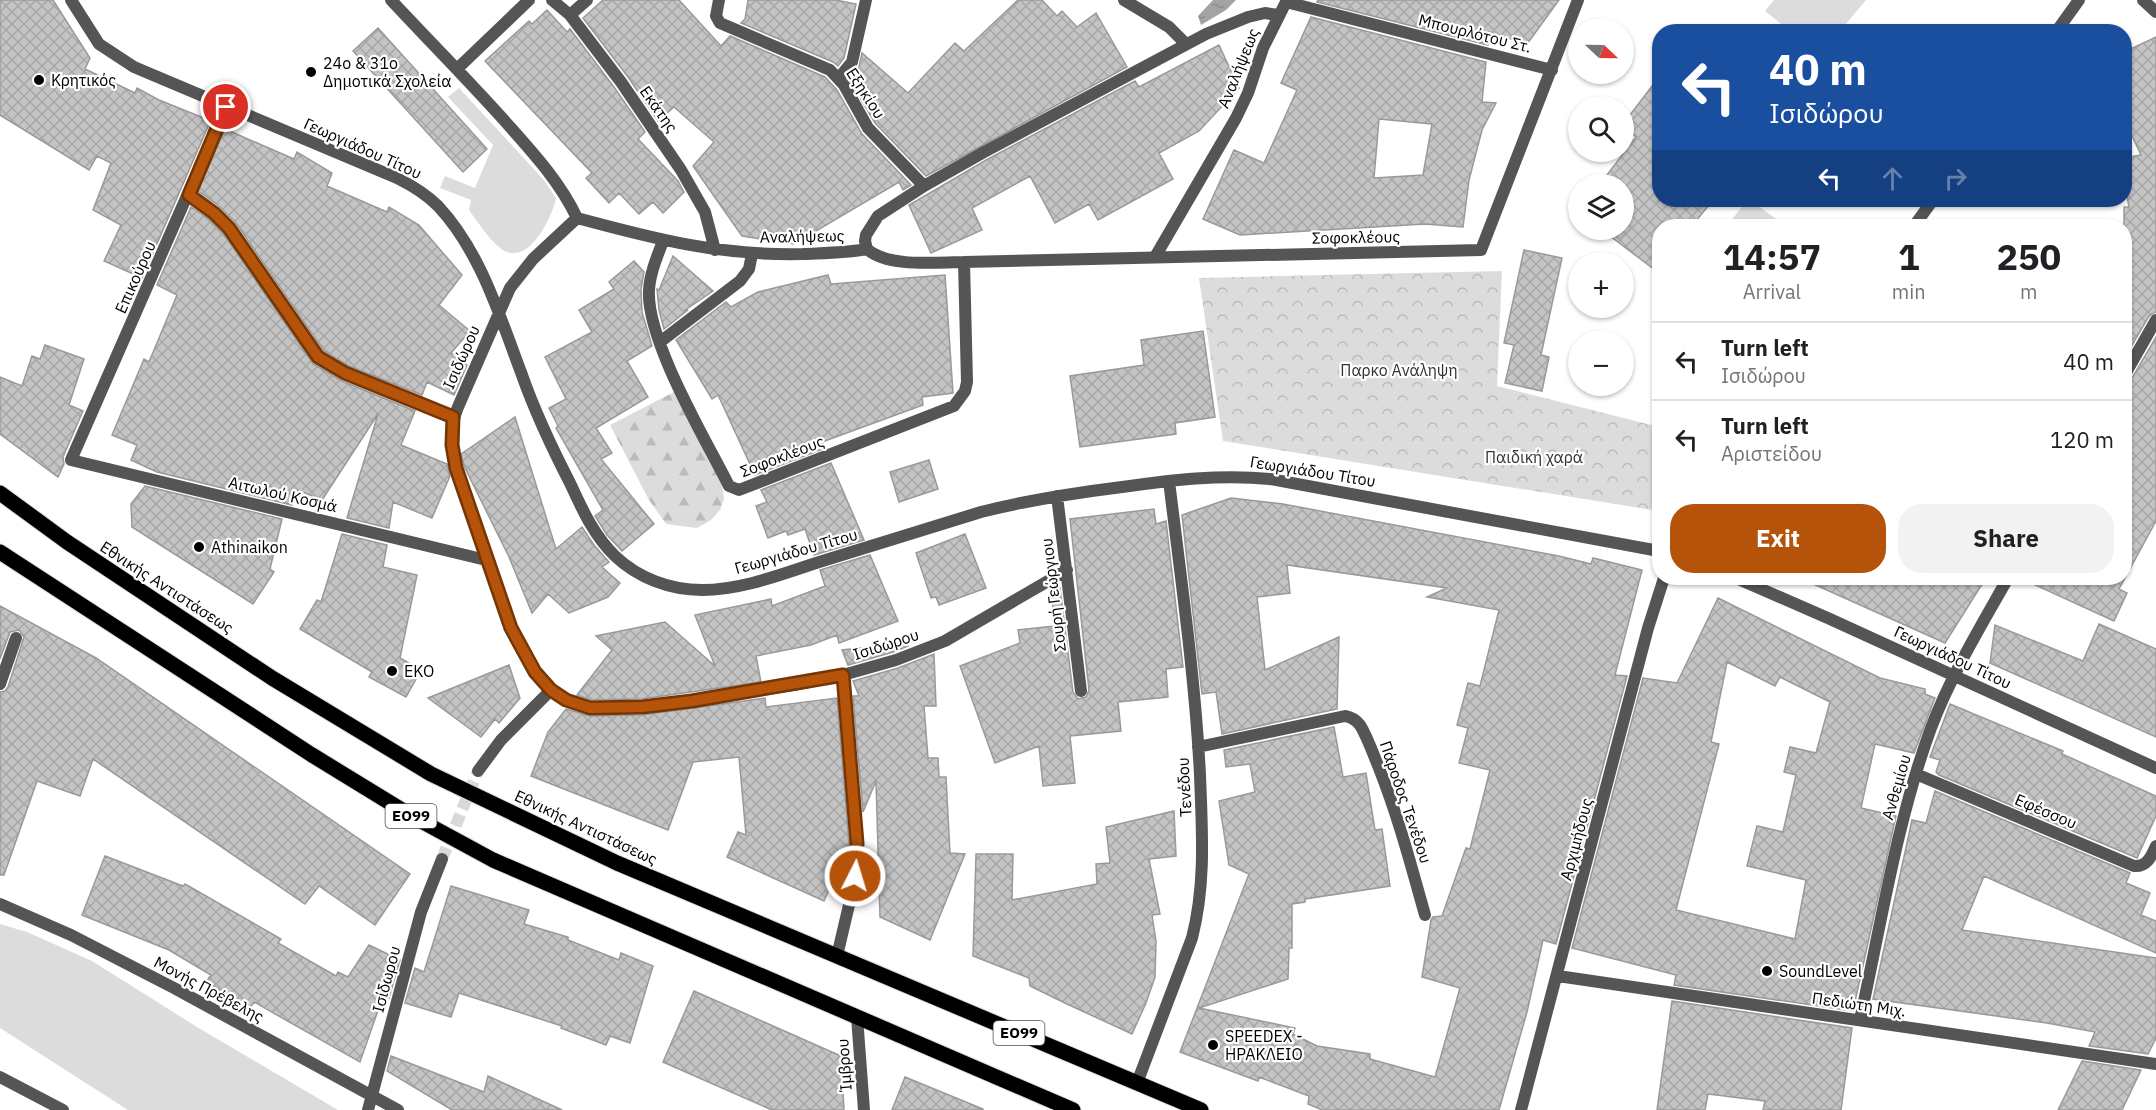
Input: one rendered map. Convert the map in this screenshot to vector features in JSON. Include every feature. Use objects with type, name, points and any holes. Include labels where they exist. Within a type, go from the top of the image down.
[{"type":"main road","name":"Εθνικής Αντιστάσεως","points":[[0,493],[67,542],[272,678],[422,769],[617,863],[1201,1110]]},
{"type":"main road","name":"ΕΟ99","points":[[0,552],[312,755],[454,840],[493,860],[1074,1110]]},
{"type":"street","name":"Γεωργιάδου Τίτου","points":[[71,0],[99,44],[134,67],[397,178],[425,195],[446,215],[468,247],[499,312],[535,411],[585,515],[607,547],[617,557],[630,568],[663,584],[684,590],[703,590],[750,583],[981,512],[1057,496],[1169,481],[1228,476],[1270,479],[1652,550]]},
{"type":"street","points":[[391,0],[458,68],[542,163],[566,197],[577,218]]},
{"type":"street","points":[[458,68],[529,0]]},
{"type":"street","name":"Εκάτης","points":[[552,0],[570,15],[621,82],[681,170],[705,212],[715,250]]},
{"type":"street","points":[[570,15],[587,0]]},
{"type":"street","name":"Εξηκίου","points":[[719,0],[716,16],[720,23],[821,65],[839,78],[868,128],[924,186]]},
{"type":"street","points":[[839,78],[852,62],[866,0]]},
{"type":"street","points":[[1124,0],[1169,27],[1186,44]]},
{"type":"street","name":"Σοφοκλέους","points":[[867,249],[876,255],[896,261],[964,262],[1481,250],[1578,0]]},
{"type":"street","points":[[2062,24],[2079,0]]},
{"type":"street","points":[[2143,0],[2156,12]]},
{"type":"street","name":"Αναλήψεως","points":[[1155,257],[1236,118],[1248,93],[1263,48],[1286,1]]},
{"type":"street","name":"Μπουρλότου Στ.","points":[[1286,1],[1552,70]]},
{"type":"street","name":"Αναλήψεως","points":[[577,218],[663,241],[752,254],[834,253],[867,249],[866,235],[878,216],[924,186],[1186,44],[1248,17],[1265,13],[1278,15]]},
{"type":"street","name":"Επικούρου","points":[[72,460],[226,107]]},
{"type":"street","points":[[189,195],[214,213],[229,228],[318,357],[345,373],[453,417]]},
{"type":"street","name":"Ισιδώρου","points":[[577,218],[520,274],[510,288],[453,417],[453,453],[486,560],[511,628],[535,672],[551,690],[566,700],[590,708],[642,707],[692,701],[843,675],[896,660],[945,641],[1067,570]]},
{"type":"street","name":"Σοφοκλέους","points":[[663,241],[651,272],[648,292],[660,342],[685,400],[729,486],[739,490],[954,406],[965,391],[967,382],[964,262]]},
{"type":"street","points":[[660,342],[740,281],[748,269],[752,254]]},
{"type":"street","points":[[2132,362],[2156,320]]},
{"type":"street","name":"Αιτωλού Κοσμά","points":[[72,460],[486,560]]},
{"type":"street","name":"Τενέδου","points":[[1137,1083],[1185,959],[1197,918],[1203,852],[1194,691],[1169,481]]},
{"type":"street","name":"Σουρή Γεώργιου","points":[[1057,496],[1081,691]]},
{"type":"street","name":"Αρχιμήδους","points":[[1521,1110],[1648,628],[1662,585]]},
{"type":"street","name":"Γεωργιάδου Τίτου","points":[[1752,585],[2156,768]]},
{"type":"street","name":"Ανθεμίου","points":[[1860,1020],[1903,819],[1931,728],[1955,676],[2004,585]]},
{"type":"street","points":[[0,684],[16,638]]},
{"type":"street","points":[[837,956],[857,863],[843,675]]},
{"type":"street","points":[[478,771],[501,740],[551,690]]},
{"type":"street","name":"Πάροδος Τενέδου","points":[[1198,747],[1345,716],[1352,718],[1359,724],[1383,779],[1425,915]]},
{"type":"street","name":"Εφέσσου","points":[[1916,774],[2134,866],[2146,864],[2156,846]]},
{"type":"street","name":"Ισίδωρου","points":[[368,1110],[421,912],[442,859]]},
{"type":"street","name":"Μονής Πρέβελης","points":[[0,904],[71,935],[174,988],[398,1110]]},
{"type":"street","name":"Πεδιώτη Μιχ.","points":[[1558,976],[2156,1065]]},
{"type":"street","name":"Ίμβρου","points":[[857,1017],[864,1110]]},
{"type":"street","points":[[0,1077],[63,1110]]},
{"type":"green space","points":[[1774,0],[1866,0],[1846,24],[1781,24],[1765,11]]},
{"type":"green space","points":[[459,88],[543,179],[556,198],[543,229],[528,248],[519,252],[509,253],[491,239],[469,210],[471,200],[440,188],[445,176],[475,188],[493,145],[448,97]]},
{"type":"green space","points":[[1742,207],[1760,207],[1776,219],[1732,219]]},
{"type":"green space","name":"Παρκο Ανάληψη","points":[[1502,271],[1497,386],[1652,425],[1652,510],[1223,441],[1199,278]]},
{"type":"green space","points":[[674,392],[722,484],[724,499],[720,510],[711,520],[697,528],[666,524],[649,500],[610,425]]},
{"type":"green space","points":[[0,924],[27,932],[92,961],[197,1027],[338,1110],[128,1110],[0,1028]]},
{"type":"water","points":[[1213,0],[1236,0],[1226,10],[1201,25],[1198,16]]},
{"type":"building","points":[[0,0],[53,0],[90,58],[85,69],[135,93],[137,88],[159,100],[209,120],[142,278],[104,261],[121,225],[93,210],[111,163],[97,156],[89,170],[0,115]]},
{"type":"building","points":[[603,0],[679,0],[721,46],[730,36],[825,77],[837,90],[862,134],[911,185],[903,190],[899,182],[794,244],[742,236],[693,166],[714,142],[674,107],[658,121],[583,18]]},
{"type":"building","points":[[748,0],[836,0],[856,4],[844,58],[838,66],[741,23],[745,19]]},
{"type":"building","points":[[1018,0],[1042,0],[1057,16],[1062,11],[1077,27],[1096,13],[1127,67],[926,176],[875,123],[849,79],[859,67],[862,53],[908,93],[955,43],[964,51]]},
{"type":"building","points":[[1318,0],[1559,0],[1527,44],[1489,32],[1488,45],[1317,2]]},
{"type":"building","points":[[547,10],[567,32],[570,29],[645,132],[638,139],[678,181],[684,192],[663,213],[653,202],[639,214],[619,193],[609,203],[586,178],[592,173],[485,61],[529,21],[532,24]]},
{"type":"building","points":[[1311,17],[1486,62],[1482,102],[1496,103],[1482,130],[1469,180],[1463,227],[1425,224],[1240,235],[1203,219],[1234,150],[1264,163],[1297,90],[1281,83]],"holes":[[[1379,119],[1432,124],[1423,175],[1374,178]]]},
{"type":"building","points":[[378,28],[487,149],[463,172],[353,51]]},
{"type":"building","points":[[2156,37],[2156,312],[2149,316],[2132,345],[2132,219],[2124,219],[2124,207],[2132,207],[2132,157],[2141,155],[2132,136],[2132,48]]},
{"type":"building","points":[[1219,45],[1239,88],[1199,131],[1159,153],[1173,179],[1098,220],[1089,204],[1055,223],[1030,176],[972,208],[982,230],[931,253],[909,205],[988,159],[1135,81],[1139,87]]},
{"type":"building","points":[[1652,86],[1652,207],[1707,207],[1698,219],[1652,219],[1652,268],[1615,240],[1634,240],[1634,174],[1608,174],[1617,162],[1634,162],[1636,137],[1634,135],[1634,110]]},
{"type":"building","points":[[225,129],[294,159],[297,152],[332,173],[327,186],[387,212],[389,207],[419,225],[462,275],[439,305],[470,331],[451,353],[467,360],[454,395],[427,382],[422,395],[349,366],[324,351],[236,223],[219,206],[198,191]]},
{"type":"building","points":[[191,207],[209,219],[223,233],[313,364],[342,381],[415,411],[401,445],[447,464],[450,476],[432,518],[393,502],[389,528],[347,518],[378,414],[322,500],[298,490],[292,505],[157,472],[131,460],[137,445],[112,435],[144,359],[149,362],[177,295],[157,285]]},
{"type":"building","points":[[1524,250],[1562,258],[1541,355],[1549,357],[1542,391],[1505,383],[1514,345],[1504,343]]},
{"type":"building","points":[[673,256],[713,291],[684,311],[688,310],[664,329],[657,289],[659,290]]},
{"type":"building","points":[[634,261],[644,272],[641,289],[642,312],[652,346],[627,361],[648,397],[596,428],[612,453],[601,459],[654,524],[622,551],[607,535],[595,516],[603,510],[556,428],[558,426],[549,408],[566,399],[545,357],[592,332],[579,310],[614,289],[609,282]]},
{"type":"building","points":[[828,275],[831,284],[945,275],[953,393],[922,397],[923,405],[822,442],[825,448],[755,475],[718,395],[712,399],[676,340],[726,302],[731,307],[758,292]]},
{"type":"building","points":[[1203,331],[1215,417],[1175,423],[1176,434],[1080,447],[1070,376],[1144,365],[1141,340]]},
{"type":"building","points":[[2156,337],[2156,521],[2132,565],[2132,378]]},
{"type":"building","points":[[45,345],[84,359],[69,405],[83,411],[63,457],[64,464],[58,477],[0,434],[0,377],[22,386],[32,356],[40,359]]},
{"type":"building","points":[[515,417],[556,549],[582,527],[609,562],[602,567],[620,583],[608,597],[569,613],[548,594],[532,613],[509,557],[464,466],[461,454]]},
{"type":"building","points":[[929,460],[938,489],[899,502],[890,472]]},
{"type":"building","points":[[831,463],[864,540],[814,555],[805,529],[788,535],[786,531],[768,538],[756,506],[767,502],[761,490]]},
{"type":"building","name":"Athinaikon","points":[[145,486],[282,519],[270,569],[274,572],[253,604],[132,527],[131,504]]},
{"type":"building","points":[[1231,498],[1283,504],[1591,564],[1593,558],[1642,570],[1615,675],[1627,676],[1556,944],[1543,940],[1527,1012],[1499,1110],[1322,1110],[1308,1104],[1309,1096],[1259,1077],[1258,1081],[1180,1052],[1249,874],[1229,865],[1219,801],[1255,792],[1250,764],[1226,767],[1224,750],[1334,727],[1343,777],[1366,773],[1375,830],[1382,829],[1390,886],[1305,899],[1305,902],[1292,904],[1292,948],[1289,948],[1288,979],[1199,1008],[1295,1028],[1293,1034],[1317,1046],[1370,1054],[1370,1059],[1435,1077],[1460,988],[1422,977],[1431,920],[1433,917],[1442,916],[1466,848],[1470,849],[1490,770],[1459,763],[1468,728],[1457,725],[1468,683],[1480,686],[1499,610],[1427,597],[1447,588],[1287,565],[1290,593],[1257,597],[1265,670],[1339,637],[1337,709],[1222,734],[1216,692],[1202,694],[1182,515]]},
{"type":"building","points":[[1154,509],[1156,524],[1166,521],[1183,667],[1166,669],[1168,697],[1118,702],[1121,731],[1070,736],[1075,783],[1043,786],[1039,746],[995,763],[960,666],[1020,643],[1018,630],[1055,626],[1051,589],[1060,588],[1073,692],[1078,699],[1086,697],[1089,690],[1070,519]]},
{"type":"building","points":[[342,534],[387,545],[383,567],[417,575],[400,658],[421,670],[406,697],[369,677],[372,672],[300,629],[317,600],[321,602]]},
{"type":"building","points":[[965,534],[986,588],[939,605],[936,597],[931,598],[916,553]]},
{"type":"building","points":[[870,555],[898,621],[839,643],[837,635],[811,645],[756,656],[761,682],[641,699],[591,700],[577,695],[612,650],[596,636],[665,622],[715,666],[695,615],[771,599],[772,606],[825,586],[820,570]]},
{"type":"building","points":[[1816,585],[1982,585],[1945,643]]},
{"type":"building","points":[[2035,585],[2121,585],[2119,589],[2127,593],[2114,621]]},
{"type":"building","points":[[1718,598],[1880,678],[1925,689],[1925,694],[1935,698],[1914,753],[1875,744],[1861,808],[1896,816],[1853,1011],[1674,985],[1676,975],[1572,948],[1643,678],[1677,683]],"holes":[[[1727,662],[1775,686],[1780,677],[1830,702],[1816,753],[1790,747],[1784,772],[1796,775],[1783,832],[1757,826],[1747,866],[1806,880],[1795,939],[1676,910],[1719,744],[1711,742]]]},
{"type":"building","points":[[0,606],[96,658],[410,874],[375,925],[319,886],[305,904],[93,759],[80,796],[37,781],[4,875],[0,875],[0,692],[5,691],[8,687],[24,637],[19,630],[10,632],[0,659]]},
{"type":"building","points":[[2099,624],[2156,649],[2156,737],[1990,663],[1995,625],[2083,661]]},
{"type":"building","points":[[907,643],[908,646],[893,652],[848,665],[842,650]]},
{"type":"building","points":[[934,654],[936,706],[924,706],[928,758],[938,758],[939,777],[946,777],[950,853],[965,854],[930,940],[880,917],[876,781],[863,812],[853,696],[859,696],[853,681],[898,668]]},
{"type":"building","points":[[509,665],[520,698],[499,723],[495,719],[481,737],[428,698]]},
{"type":"building","points":[[765,698],[766,707],[837,698],[849,844],[824,901],[727,857],[738,832],[746,835],[739,757],[693,762],[668,830],[531,776],[548,732],[566,709],[590,716],[642,715]]},
{"type":"building","points":[[1950,704],[2063,751],[2062,754],[2156,796],[2156,816],[2137,858],[1939,775],[1936,772],[1940,760],[1930,757]]},
{"type":"building","points":[[1935,791],[2130,873],[2126,883],[2150,893],[2141,915],[2156,921],[2156,953],[1984,876],[1962,930],[2156,958],[2156,1038],[2148,1054],[2089,1046],[2095,1032],[2047,1023],[1873,999],[1912,820],[1926,823]]},
{"type":"building","points":[[1174,811],[1176,856],[1149,859],[1160,914],[1152,915],[1156,941],[1155,977],[1132,1034],[1030,986],[1029,978],[973,956],[976,854],[1013,854],[1012,900],[1097,884],[1096,864],[1110,863],[1106,827]]},
{"type":"building","points":[[105,856],[183,886],[185,884],[281,939],[278,943],[336,976],[338,972],[348,977],[369,945],[400,960],[389,998],[383,996],[360,1062],[254,1002],[250,1008],[206,982],[211,975],[169,950],[82,915]]},
{"type":"building","points":[[451,886],[529,910],[524,924],[568,937],[568,940],[619,960],[621,953],[653,966],[630,1043],[610,1036],[606,1045],[561,1028],[562,1026],[459,993],[451,1017],[405,1003],[415,968],[424,972]]},
{"type":"building","points":[[694,991],[841,1056],[844,1110],[772,1110],[663,1062]]},
{"type":"building","points":[[1672,1001],[1852,1028],[1841,1110],[1763,1110],[1765,1101],[1708,1094],[1705,1110],[1657,1110]]},
{"type":"building","points":[[391,1056],[484,1092],[488,1076],[562,1110],[452,1110],[387,1071]]},
{"type":"building","points":[[2082,1061],[2141,1070],[2122,1110],[2058,1110]]},
{"type":"building","points":[[905,1077],[983,1109],[983,1110],[892,1110]]},
{"type":"tunnel","points":[[442,859],[478,771]]},
{"type":"place","name":"24ο & 31ο Δημοτικά Σχολεία","points":[[311,72]]},
{"type":"place","name":"Κρητικός","points":[[39,80]]},
{"type":"place","name":"Athinaikon","points":[[199,547]]},
{"type":"place","name":"EKO","points":[[392,671]]},
{"type":"place","name":"SoundLevel","points":[[1767,971]]},
{"type":"place","name":"SPEEDEX - ΗΡΑΚΛΕΙΟ","points":[[1213,1045]]},
{"type":"route","points":[[226,107],[189,195],[214,213],[229,228],[310,349],[318,357],[345,373],[453,417],[452,445],[456,468],[511,628],[535,672],[551,690],[566,700],[590,708],[642,707],[692,701],[843,675],[857,843],[855,876]]},
{"type":"park label","name":"Παιδική χαρά","points":[[1534,457]]}]
